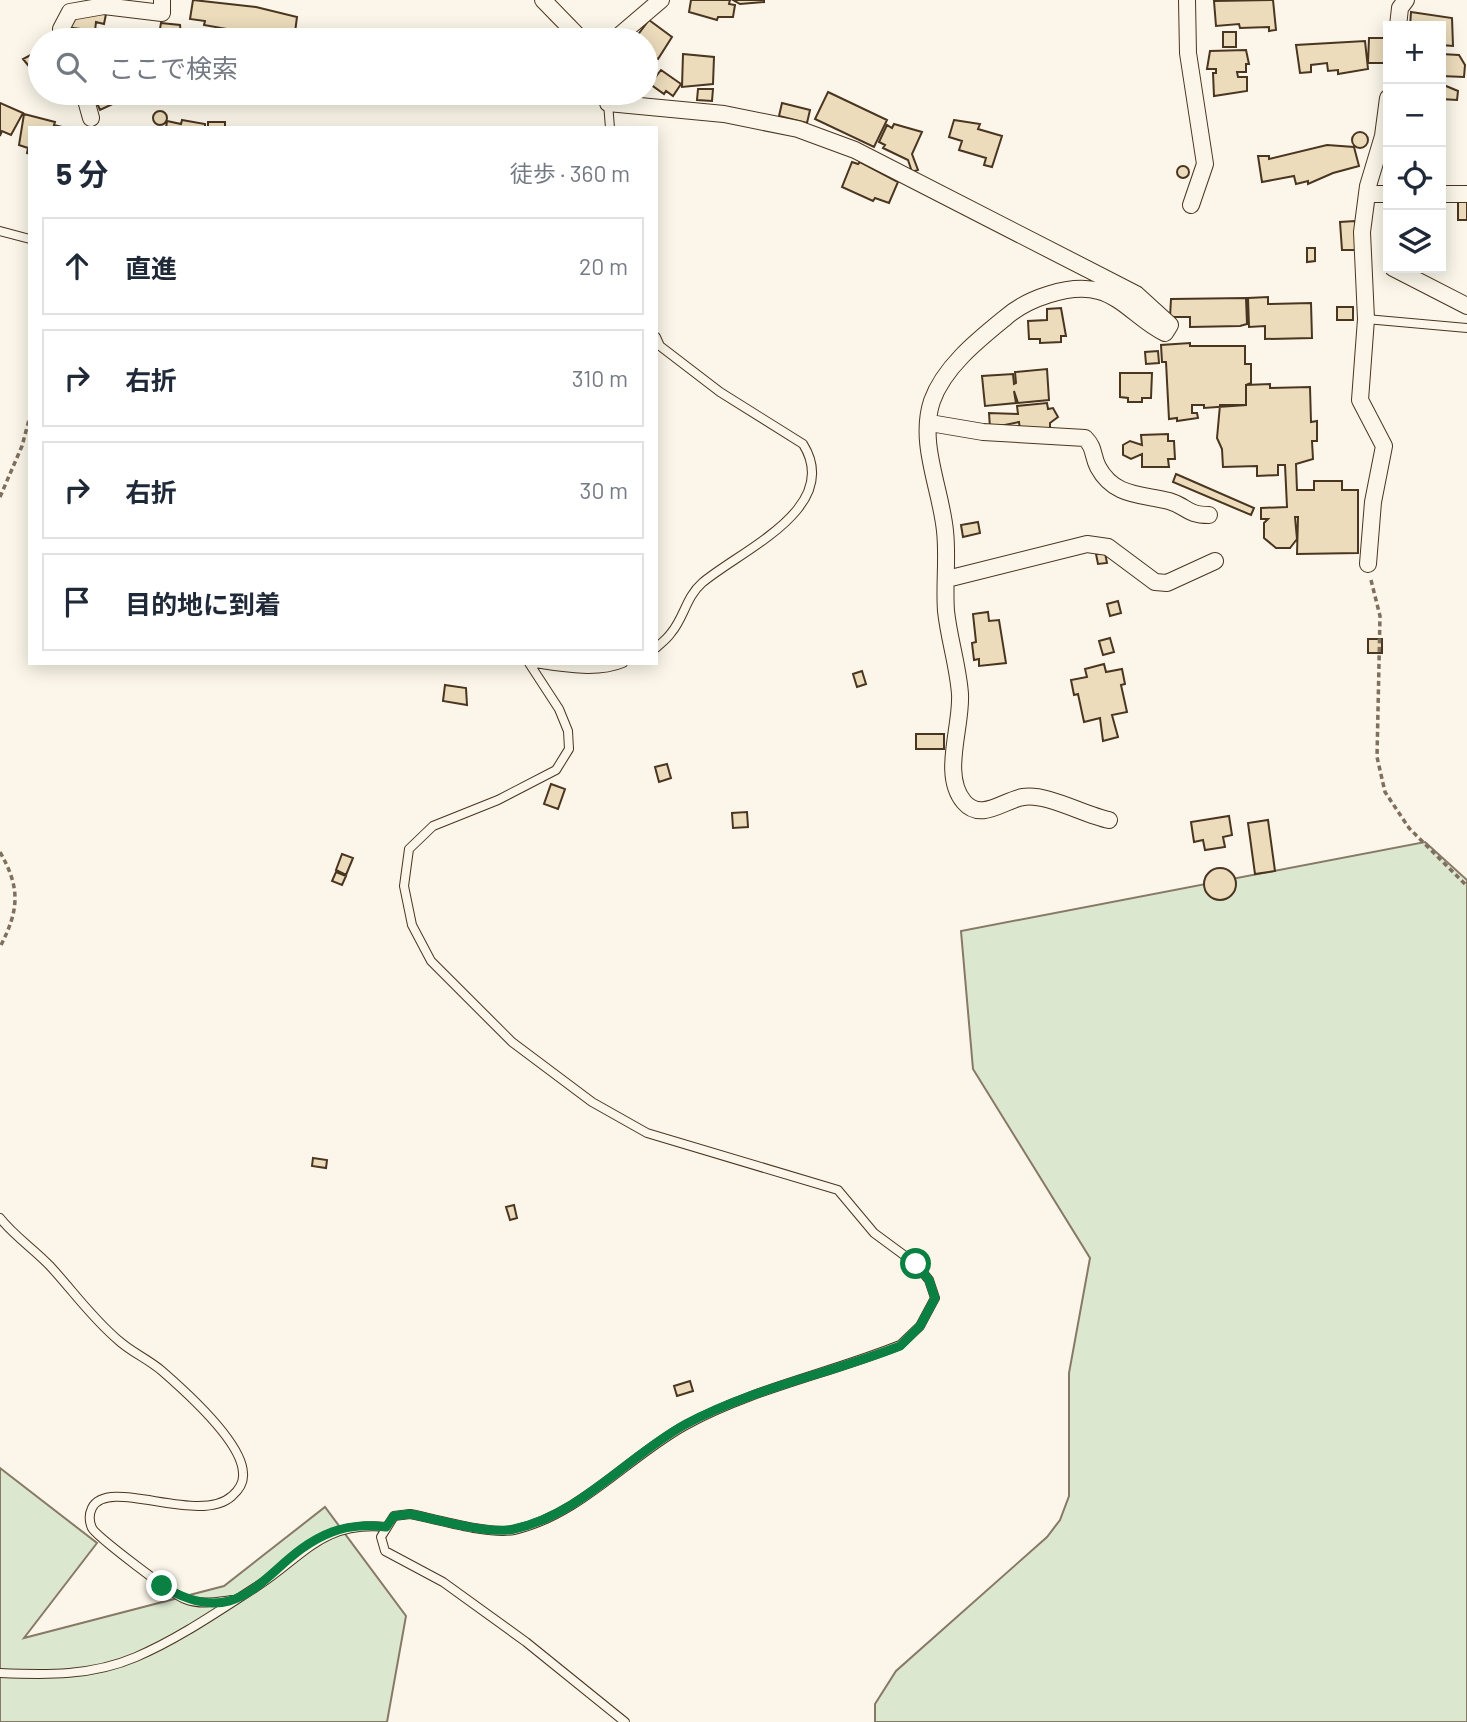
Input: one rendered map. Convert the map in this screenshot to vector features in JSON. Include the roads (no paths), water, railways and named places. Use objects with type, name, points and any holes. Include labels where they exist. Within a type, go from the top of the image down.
[{"type":"street","points":[[62,28],[70,12],[104,6],[162,13],[162,0]]},
{"type":"street","points":[[543,0],[570,28]]},
{"type":"street","points":[[628,28],[661,0]]},
{"type":"street","points":[[1187,0],[1188,53],[1205,164],[1191,205]]},
{"type":"street","points":[[1399,21],[1400,8],[1406,0]]},
{"type":"street","points":[[87,105],[90,118]]},
{"type":"street","points":[[658,105],[724,114],[798,129],[855,150],[1136,294],[1170,325],[1165,333],[1117,299],[1099,291],[1081,288],[1015,309],[975,342],[947,376],[932,401],[932,469],[945,530],[946,609],[960,694],[953,777],[966,804],[977,810],[995,809],[1023,797],[1043,798],[1088,816],[1109,820]]},
{"type":"street","points":[[1368,564],[1373,502],[1384,446],[1360,400],[1366,319],[1362,232],[1367,194],[1383,136]]},
{"type":"street","points":[[1367,194],[1383,194]]},
{"type":"street","points":[[1446,194],[1467,194]]},
{"type":"street","points":[[1365,253],[1383,263]]},
{"type":"street","points":[[1403,273],[1467,306]]},
{"type":"street","points":[[930,423],[983,432],[1085,438],[1094,447],[1097,466],[1113,484],[1136,497],[1171,502],[1193,515],[1209,515]]},
{"type":"street","points":[[947,579],[1087,544],[1108,547],[1156,582],[1167,583],[1215,561]]},
{"type":"lane","points":[[608,105],[610,126]]},
{"type":"lane","points":[[0,231],[28,238]]},
{"type":"lane","points":[[1366,319],[1467,328]]},
{"type":"lane","points":[[658,342],[693,372],[803,444],[811,456],[812,482],[786,523],[700,584],[686,602],[673,632],[658,646]]},
{"type":"lane","points":[[533,665],[559,709],[568,731],[569,748],[556,769],[498,800],[433,826],[409,849],[404,886],[412,925],[431,961],[512,1042],[592,1102],[647,1133],[838,1189],[874,1233],[916,1264],[929,1280],[935,1298],[920,1326],[900,1346],[733,1401],[682,1426],[568,1506],[540,1520],[512,1530],[410,1514],[394,1516],[381,1537],[385,1552],[443,1582],[526,1642],[625,1722]]},
{"type":"lane","points":[[548,665],[618,665]]},
{"type":"lane","points":[[0,1218],[120,1342],[160,1369],[184,1392],[219,1429],[240,1459],[244,1475],[240,1489],[222,1505],[202,1508],[126,1497],[106,1497],[94,1504],[89,1516],[93,1531],[162,1586],[184,1599],[202,1603],[232,1600]]},
{"type":"lane","points":[[0,1673],[58,1675],[101,1670],[136,1657],[179,1636],[254,1588],[304,1548],[330,1533],[356,1525],[386,1527]]}]
